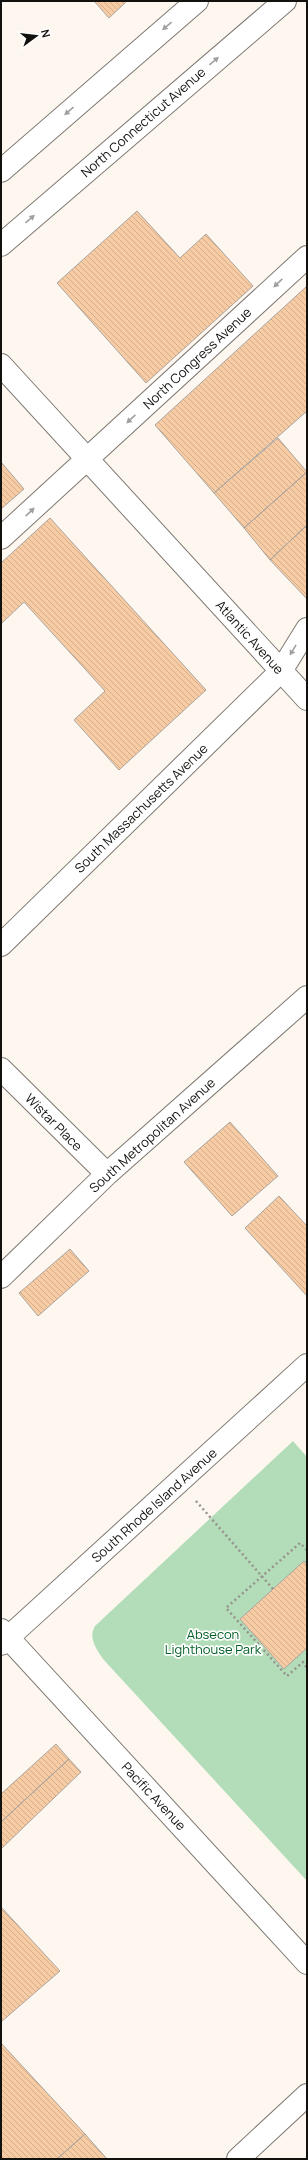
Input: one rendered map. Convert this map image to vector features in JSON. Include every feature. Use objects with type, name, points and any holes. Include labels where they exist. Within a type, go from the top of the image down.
[{"type":"street","points":[[1,171],[197,1]]},
{"type":"street","name":"North Connecticut Avenue","points":[[1,245],[285,1]]},
{"type":"street","name":"North Congress Avenue","points":[[1,538],[307,256]]},
{"type":"street","name":"Atlantic Avenue","points":[[1,364],[307,699]]},
{"type":"street","name":"South Massachusetts Avenue","points":[[1,945],[281,671],[307,629]]},
{"type":"street","name":"South Metropolitan Avenue","points":[[1,1277],[107,1174],[307,997]]},
{"type":"street","name":"Wistar Place","points":[[1,1069],[107,1174]]},
{"type":"street","name":"South Rhode Island Avenue","points":[[3,1638],[180,1483],[307,1365]]},
{"type":"street","name":"Pacific Avenue","points":[[3,1638],[307,1962]]},
{"type":"street","points":[[238,2159],[307,2095]]},
{"type":"path","points":[[180,1483],[273,1589]]},
{"type":"path","points":[[307,1550],[300,1543],[226,1608],[287,1676],[303,1662],[307,1668]]},
{"type":"green space","name":"Absecon Lighthouse Park","points":[[293,1441],[307,1457],[307,1881],[103,1659],[94,1643],[92,1635],[95,1626]]},
{"type":"building","points":[[94,1],[127,1],[109,18]]},
{"type":"building","points":[[137,211],[180,258],[206,234],[253,286],[146,383],[57,283]]},
{"type":"building","points":[[307,286],[307,411],[214,493],[155,425]]},
{"type":"building","points":[[278,438],[307,472],[244,528],[214,493]]},
{"type":"building","points":[[1,462],[24,489],[1,509]]},
{"type":"building","points":[[307,472],[307,525],[270,560],[244,528]]},
{"type":"building","points":[[50,518],[206,690],[119,770],[74,720],[105,691],[24,602],[2,623],[1,621],[1,563]]},
{"type":"building","points":[[307,525],[307,599],[270,560]]},
{"type":"building","points":[[230,1122],[278,1176],[232,1216],[184,1162]]},
{"type":"building","points":[[279,1196],[307,1226],[307,1296],[245,1228]]},
{"type":"building","points":[[70,1249],[89,1271],[38,1316],[19,1293]]},
{"type":"building","points":[[304,1561],[307,1565],[307,1648],[284,1669],[240,1619]]},
{"type":"building","points":[[56,1744],[69,1759],[1,1822],[1,1794]]},
{"type":"building","points":[[69,1759],[81,1772],[1,1849],[1,1822]]},
{"type":"building","points":[[1,1907],[60,1971],[1,2022]]},
{"type":"building","points":[[1,2043],[85,2134],[57,2159],[1,2159]]},
{"type":"building","points":[[85,2134],[107,2159],[57,2159]]}]
